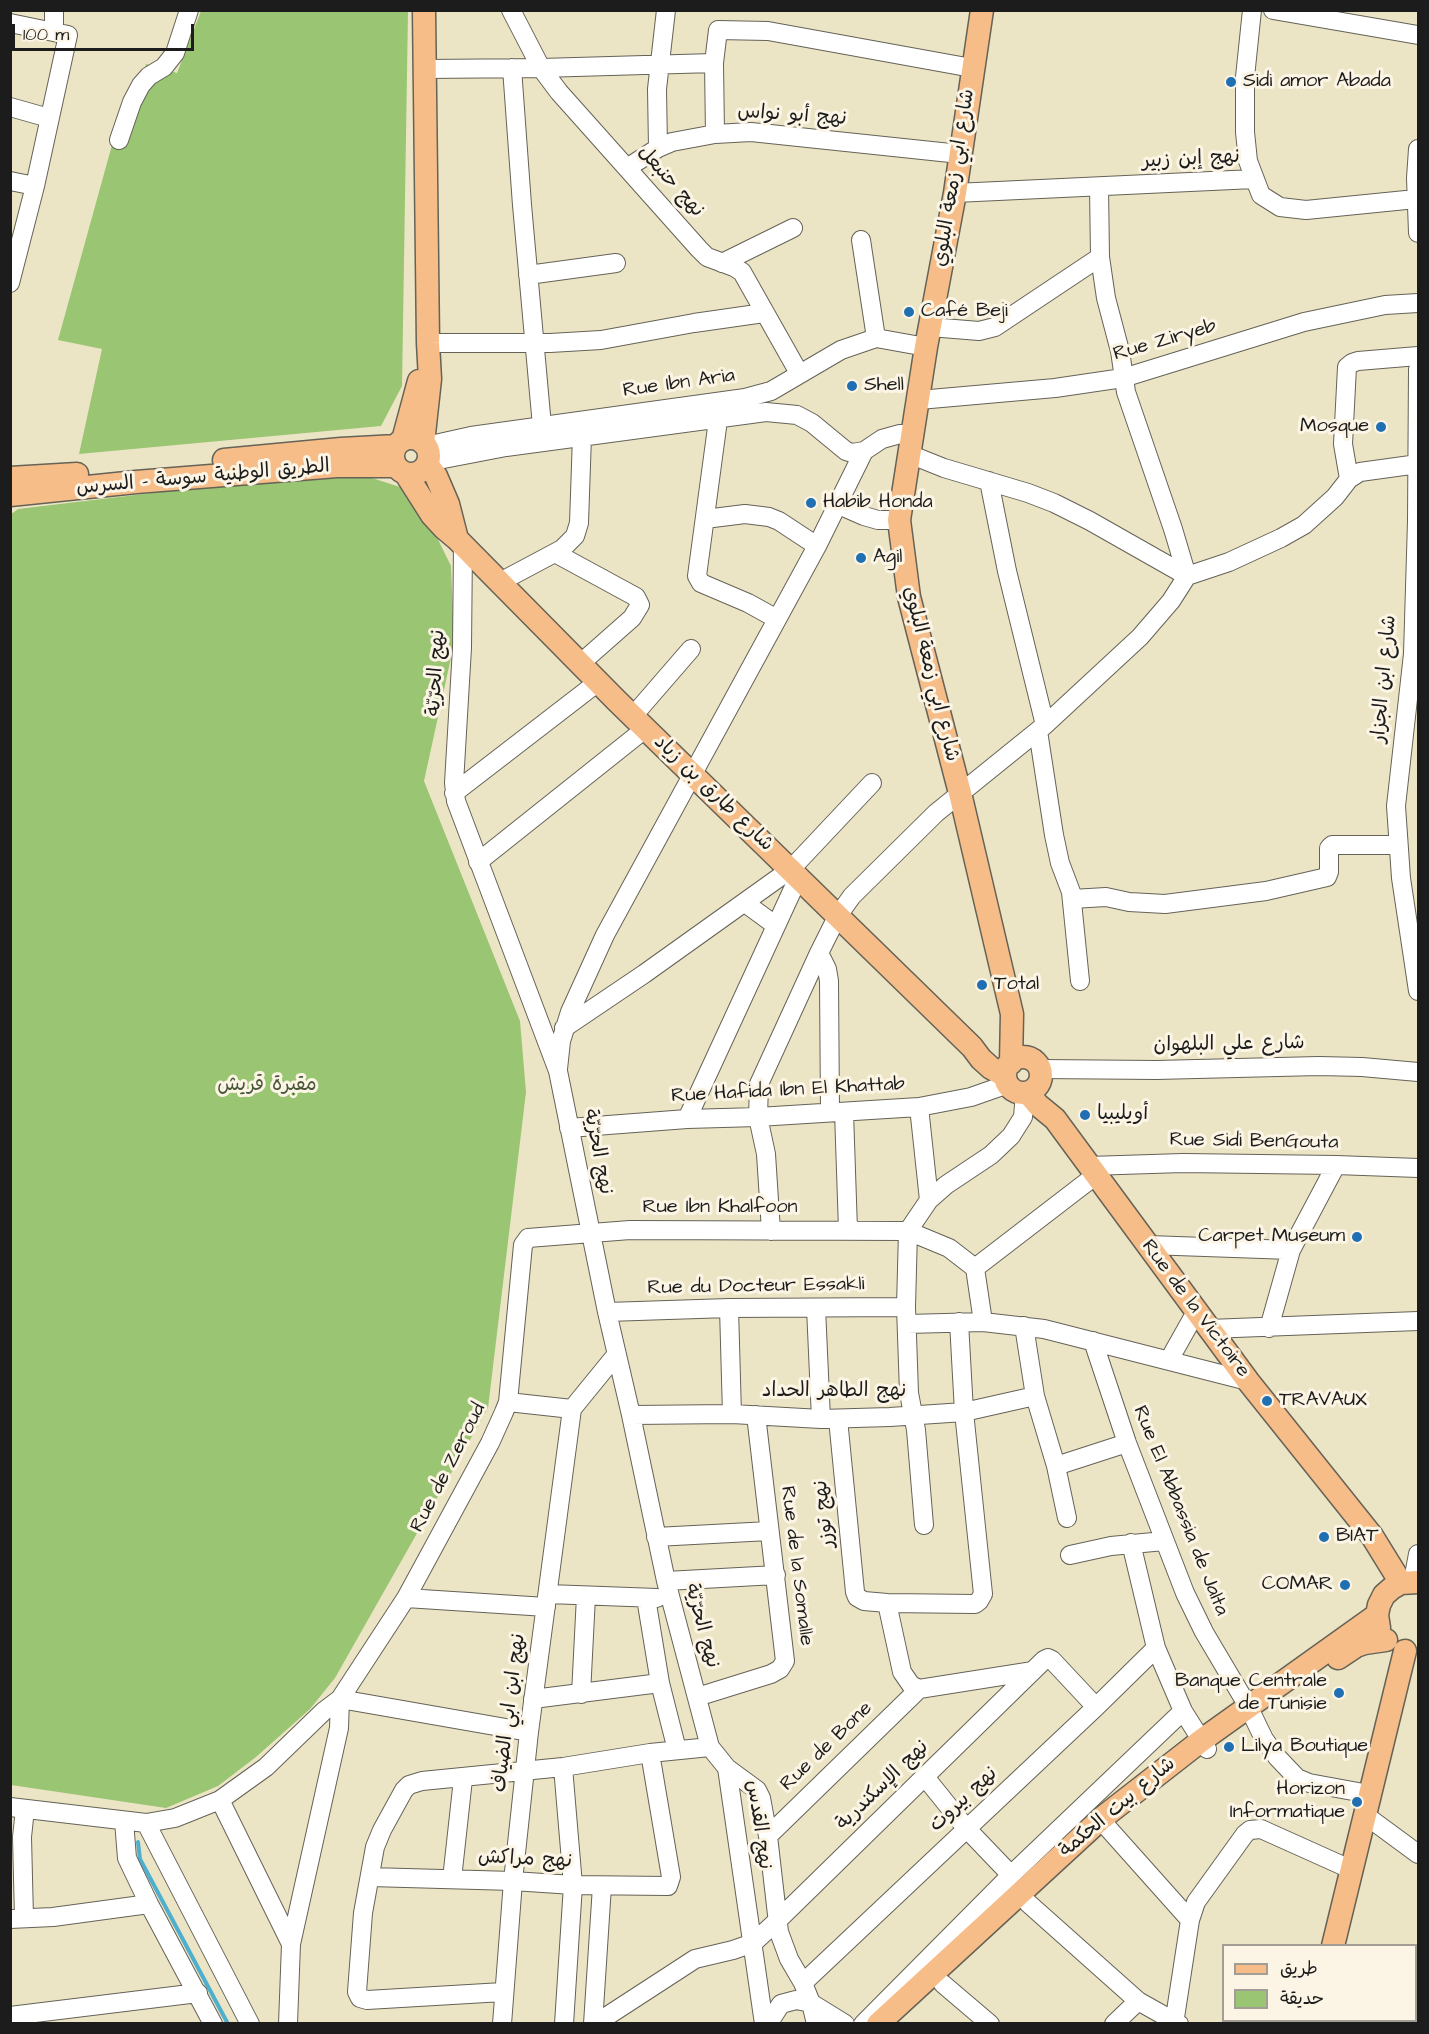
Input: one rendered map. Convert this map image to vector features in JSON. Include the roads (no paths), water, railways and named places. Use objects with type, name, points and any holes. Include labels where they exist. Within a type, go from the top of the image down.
[{"type":"main road","points":[[413,455],[428,345],[424,10]]},
{"type":"main road","name":"شارع ابي زمعة البلوي","points":[[982,10],[955,192],[928,337],[899,520],[909,597],[960,793],[1012,1014],[1027,1046],[1022,1076]]},
{"type":"main road","name":"الطريق الوطنية سوسة - السرس","points":[[10,478],[341,449],[413,455]]},
{"type":"main road","name":"الطريق الوطنية سوسة - السرس","points":[[10,495],[136,482],[337,466],[413,455]]},
{"type":"main road","name":"شارع طارق بن زياد","points":[[413,455],[432,516],[991,1068],[1022,1076]]},
{"type":"main road","name":"Rue de la Victoire","points":[[1022,1076],[1038,1105],[1055,1119],[1248,1381],[1411,1582]]},
{"type":"main road","points":[[1338,1944],[1350,1869],[1403,1647],[1381,1633],[1377,1615],[1384,1595],[1392,1588],[1411,1582]]},
{"type":"main road","name":"شارع بيت الحكمة","points":[[1251,1713],[1377,1615]]},
{"type":"main road","name":"شارع بيت الحكمة","points":[[878,2024],[1102,1818],[1251,1713],[1356,1646],[1365,1642],[1403,1647]]},
{"type":"main road","name":"شارع بيت الحكمة","points":[[900,2024],[1107,1827],[1204,1745]]},
{"type":"street","points":[[54,10],[54,32]]},
{"type":"street","points":[[120,140],[132,102],[141,85],[149,76],[164,67],[176,53],[189,10]]},
{"type":"street","name":"نهج حنبعل","points":[[511,10],[541,68],[559,92],[707,257],[742,272],[799,373]]},
{"type":"street","points":[[658,148],[657,89],[666,10]]},
{"type":"street","points":[[1252,10],[1245,99],[1248,161],[1254,179]]},
{"type":"street","points":[[1273,11],[1417,31]]},
{"type":"street","points":[[10,23],[68,35],[35,186],[13,263],[10,283]]},
{"type":"street","points":[[715,134],[714,63],[718,30],[745,29],[972,68]]},
{"type":"street","points":[[423,69],[714,63]]},
{"type":"street","points":[[512,68],[542,426]]},
{"type":"street","points":[[10,107],[49,118]]},
{"type":"street","name":"نهج أبو نواس","points":[[627,168],[658,148],[672,142],[715,134],[751,132],[960,154]]},
{"type":"street","points":[[1419,149],[1416,198],[1419,233]]},
{"type":"street","name":"نهج إبن زبير","points":[[955,192],[1254,179],[1261,195],[1280,207],[1306,210],[1416,198]]},
{"type":"street","points":[[10,181],[35,186]]},
{"type":"street","points":[[1099,187],[1100,257],[1106,298],[1120,351],[1126,392],[1187,576]]},
{"type":"street","points":[[722,263],[793,228]]},
{"type":"street","points":[[861,240],[876,338]]},
{"type":"street","name":"Rue Ibn Aria","points":[[413,455],[471,436],[745,398],[771,391],[841,350],[876,338],[928,337],[995,327],[1100,257]]},
{"type":"street","points":[[528,275],[616,263]]},
{"type":"street","name":"Rue Ziryeb","points":[[919,400],[1043,390],[1123,378],[1296,324],[1359,310],[1419,303]]},
{"type":"street","points":[[428,345],[601,340],[764,313]]},
{"type":"street","points":[[1349,480],[1343,444],[1347,367],[1358,361],[1419,356]]},
{"type":"street","name":"شارع ابن الجزار","points":[[1419,369],[1413,717],[1397,792],[1398,845],[1419,991]]},
{"type":"street","name":"Rue Ibn Aria","points":[[413,455],[506,447],[766,412],[797,415],[812,423],[846,451],[852,453],[864,451]]},
{"type":"street","points":[[718,420],[697,571],[698,580],[777,619]]},
{"type":"street","points":[[558,1071],[564,1028],[605,935],[839,505],[864,451],[882,439],[900,434],[944,468],[1054,503],[1187,576]]},
{"type":"street","points":[[500,582],[571,542],[578,529],[582,436]]},
{"type":"street","points":[[771,1231],[766,1154],[758,1117],[757,1094],[763,1071],[837,917],[863,883],[936,813],[1042,728],[1140,636],[1171,601],[1187,576],[1229,562],[1296,529],[1335,497],[1349,480],[1360,472],[1418,464]]},
{"type":"street","points":[[989,481],[1042,728],[1054,835],[1072,898],[1080,981]]},
{"type":"street","points":[[839,505],[878,520],[899,520]]},
{"type":"street","points":[[705,519],[745,514],[769,517],[817,546]]},
{"type":"street","name":"نهج الحرّيّة","points":[[460,542],[462,648],[454,793],[460,817],[558,1071],[590,1233],[668,1589],[710,1747],[727,1768]]},
{"type":"street","points":[[555,553],[636,597],[640,605],[632,618],[581,663]]},
{"type":"street","points":[[478,862],[639,722],[691,649]]},
{"type":"street","points":[[454,793],[598,682]]},
{"type":"street","points":[[564,1028],[745,903],[795,873],[872,783]]},
{"type":"street","points":[[1072,898],[1106,897],[1129,902],[1165,904],[1266,891],[1327,877],[1329,848],[1332,845],[1398,845]]},
{"type":"street","points":[[687,1119],[775,925],[795,873]]},
{"type":"street","points":[[745,903],[775,925]]},
{"type":"street","points":[[819,953],[827,969],[830,993],[837,1112],[848,1230]]},
{"type":"street","name":"شارع علي البلهوان","points":[[1022,1076],[1144,1070],[1319,1066],[1419,1072]]},
{"type":"street","points":[[924,1525],[916,1430],[909,1393],[906,1316],[908,1231],[929,1200],[1003,1144],[1023,1117],[1022,1076]]},
{"type":"street","name":"Rue Hafida Ibn El Khattab","points":[[568,1128],[687,1119],[919,1107],[970,1097],[1022,1076]]},
{"type":"street","points":[[919,1107],[929,1200]]},
{"type":"street","name":"Rue Sidi BenGouta","points":[[1092,1171],[1183,1163],[1419,1168]]},
{"type":"street","points":[[1269,1328],[1291,1250],[1336,1165]]},
{"type":"street","points":[[975,1268],[1092,1171]]},
{"type":"street","name":"Rue Ibn Khalfoon","points":[[531,1238],[630,1230],[908,1231]]},
{"type":"street","points":[[908,1231],[949,1248],[975,1268],[983,1322]]},
{"type":"street","name":"Rue de Zeroud","points":[[340,1699],[406,1598],[490,1443],[508,1402],[523,1245],[525,1239],[531,1238]]},
{"type":"street","points":[[1148,1245],[1291,1250]]},
{"type":"street","points":[[729,1308],[732,1414]]},
{"type":"street","name":"Rue du Docteur Essakli","points":[[607,1312],[816,1308],[1024,1326],[1066,1333],[1248,1381]]},
{"type":"street","name":"نهج توزر","points":[[816,1308],[855,1592],[857,1597],[864,1601],[887,1603]]},
{"type":"street","points":[[1169,1360],[1203,1321],[1269,1328],[1419,1321]]},
{"type":"street","points":[[959,1322],[964,1412],[983,1594],[982,1599],[975,1604],[887,1603],[902,1672],[911,1685],[918,1689],[1039,1665],[1048,1658],[1053,1660],[1096,1707]]},
{"type":"street","points":[[1024,1326],[1035,1396],[1056,1466],[1067,1518]]},
{"type":"street","name":"Rue El Abbassia de Jalta","points":[[1094,1341],[1127,1443],[1164,1541],[1204,1632],[1264,1739],[1297,1778],[1367,1805]]},
{"type":"street","points":[[508,1402],[572,1409],[616,1355]]},
{"type":"street","name":"نهج الطاهر الحداد","points":[[631,1415],[732,1414],[830,1419],[964,1412],[1035,1396]]},
{"type":"street","name":"نهج ابن ابي الضياف","points":[[502,2024],[513,1881],[529,1732],[572,1409]]},
{"type":"street","name":"Rue de la Somalle","points":[[697,1697],[771,1674],[783,1665],[785,1652],[756,1415]]},
{"type":"street","points":[[1056,1466],[1127,1443]]},
{"type":"street","points":[[656,1538],[769,1531]]},
{"type":"street","points":[[1071,1555],[1131,1543],[1164,1541]]},
{"type":"street","points":[[1131,1543],[1155,1648],[1183,1711],[1204,1745]]},
{"type":"street","points":[[1411,1582],[1419,1554]]},
{"type":"street","points":[[406,1598],[547,1600],[586,1596],[646,1599],[668,1589],[776,1575]]},
{"type":"street","points":[[581,1694],[586,1596]]},
{"type":"street","points":[[646,1599],[660,1683],[677,1750]]},
{"type":"street","name":"نهج بيروت","points":[[803,1983],[1096,1707],[1155,1648]]},
{"type":"street","name":"نهج الإسكندرية","points":[[753,1943],[1039,1665]]},
{"type":"street","points":[[533,1699],[660,1683]]},
{"type":"street","name":"Rue de Bone","points":[[768,1836],[918,1689]]},
{"type":"street","points":[[149,1904],[53,1917],[17,1919],[22,1847],[18,1808],[146,1823],[175,1818],[220,1800],[266,1767],[324,1711],[340,1699],[529,1732]]},
{"type":"street","points":[[288,2024],[291,1944],[339,1728],[340,1699]]},
{"type":"street","points":[[863,2024],[1011,1875],[1183,1711]]},
{"type":"street","points":[[503,1992],[367,2000],[360,1998],[357,1992],[363,1914],[375,1847],[404,1790],[409,1785],[423,1781],[463,1779],[710,1747]]},
{"type":"street","name":"نهج مراكش","points":[[370,1876],[664,1888],[668,1886],[671,1877],[650,1753]]},
{"type":"street","points":[[562,1767],[573,1886],[564,2024]]},
{"type":"street","name":"نهج القدس","points":[[727,1768],[757,1790],[761,1798],[768,1836],[776,1922],[782,1943],[811,2003],[816,2024]]},
{"type":"street","name":"نهج القدس","points":[[727,1768],[766,2024]]},
{"type":"street","points":[[925,1776],[966,1828],[1011,1875]]},
{"type":"street","points":[[452,1879],[463,1779]]},
{"type":"street","points":[[220,1800],[291,1944]]},
{"type":"street","points":[[1367,1805],[1419,1854]]},
{"type":"street","points":[[124,1821],[127,1858],[213,2024]]},
{"type":"street","points":[[146,1823],[250,2024]]},
{"type":"street","points":[[1107,1827],[1190,1920]]},
{"type":"street","points":[[1028,1903],[1138,2001],[1176,2023],[1190,1920],[1196,1902],[1222,1864],[1250,1830],[1261,1829],[1270,1832],[1350,1869]]},
{"type":"street","points":[[594,2024],[602,1886]]},
{"type":"street","points":[[594,2024],[695,1959],[753,1943]]},
{"type":"street","points":[[944,1984],[990,2024]]},
{"type":"street","points":[[10,2016],[198,1993]]},
{"type":"street","points":[[766,2024],[776,2010],[787,2001],[796,2000],[811,2003],[845,2024]]},
{"type":"street","points":[[1113,2024],[1138,2001]]},
{"type":"waterway","points":[[138,1842],[140,1859],[228,2024]]},
{"type":"place","name":"Sidi amor Abada","points":[[1231,82]]},
{"type":"place","name":"Café Beji","points":[[909,312]]},
{"type":"place","name":"Shell","points":[[852,386]]},
{"type":"place","name":"Mosque","points":[[1381,427]]},
{"type":"place","name":"Habib Honda","points":[[811,503]]},
{"type":"place","name":"Agil","points":[[861,558]]},
{"type":"place","name":"Total","points":[[982,985]]},
{"type":"place","name":"أويليبيا","points":[[1085,1115]]},
{"type":"place","name":"Carpet Museum","points":[[1357,1237]]},
{"type":"place","name":"TRAVAUX","points":[[1267,1401]]},
{"type":"place","name":"BIAT","points":[[1324,1537]]},
{"type":"place","name":"COMAR","points":[[1345,1585]]},
{"type":"place","name":"Banque Centrale de Tunisie","points":[[1339,1693]]},
{"type":"place","name":"Lilya Boutique","points":[[1229,1747]]},
{"type":"place","name":"Horizon Informatique","points":[[1357,1802]]},
{"type":"park label","name":"مقبرة قريش","points":[[267,1086]]}]
